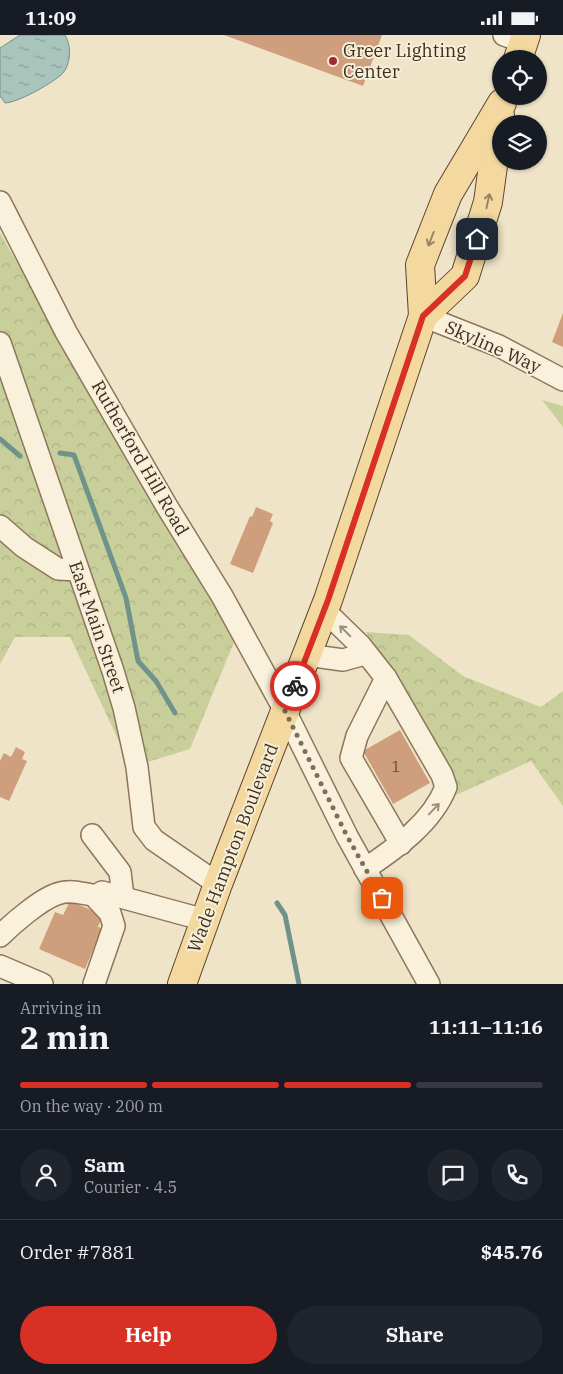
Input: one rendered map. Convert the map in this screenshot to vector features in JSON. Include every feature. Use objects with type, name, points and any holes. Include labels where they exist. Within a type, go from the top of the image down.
[{"type":"main road","name":"Wade Hampton Boulevard","points":[[182,984],[218,884],[324,610],[423,316],[420,265],[448,195],[500,105]]},
{"type":"main road","name":"Wade Hampton Boulevard","points":[[423,316],[465,276],[488,202],[502,105]]},
{"type":"street","name":"Rutherford Hill Road","points":[[0,202],[66,332],[166,505],[222,596],[285,711],[365,869],[430,984]]},
{"type":"street","name":"Skyline Way","points":[[423,316],[499,346],[563,380]]},
{"type":"street","name":"East Main Street","points":[[0,343],[124,708],[137,767],[144,827],[154,840],[218,884]]},
{"type":"street","points":[[0,526],[24,547],[58,569],[78,569]]},
{"type":"street","points":[[324,610],[360,645],[365,654],[386,678],[442,775],[446,787],[440,802],[401,844],[365,869]]},
{"type":"street","points":[[307,655],[343,660],[365,654]]},
{"type":"street","points":[[386,678],[357,736],[351,759],[401,844]]},
{"type":"street","points":[[92,835],[120,872],[123,897]]},
{"type":"street","points":[[0,936],[40,904],[58,893],[72,892],[97,896],[102,892],[205,920]]},
{"type":"street","points":[[94,984],[114,926],[110,913],[97,899],[97,896]]},
{"type":"street","points":[[0,966],[42,984]]},
{"type":"green space","points":[[0,233],[235,640],[190,749],[131,767],[70,637],[15,637],[0,664]]},
{"type":"green space","points":[[542,400],[563,406],[563,427]]},
{"type":"green space","points":[[366,632],[409,635],[463,676],[541,707],[563,691],[563,806],[531,761],[452,797]]},
{"type":"water","points":[[20,35],[65,35],[69,45],[69,61],[61,75],[49,83],[26,96],[5,103],[0,96],[0,48]]},
{"type":"building","name":"Greer Lighting Center","points":[[224,35],[382,35],[363,86]]},
{"type":"building","points":[[563,313],[563,347],[552,342]]},
{"type":"building","points":[[256,507],[273,514],[270,521],[273,523],[253,573],[230,564],[250,516],[252,517]]},
{"type":"building","points":[[400,730],[430,783],[393,804],[363,751]]},
{"type":"building","points":[[16,747],[25,752],[22,759],[27,761],[9,801],[0,797],[0,761],[4,753],[11,757]]},
{"type":"building","points":[[70,901],[103,915],[98,927],[102,928],[85,969],[39,949],[55,912],[63,915]]},
{"type":"waterway","points":[[0,439],[20,456]]},
{"type":"waterway","points":[[60,453],[74,455],[126,598],[138,661],[156,681],[175,713]]},
{"type":"waterway","points":[[277,903],[285,915],[299,984]]},
{"type":"way so far","points":[[295,686],[285,711],[347,836],[382,898]]},
{"type":"place","name":"Greer Lighting Center","points":[[333,61]]},
{"type":"route","points":[[295,686],[328,600],[423,316],[465,276],[477,239]]}]
